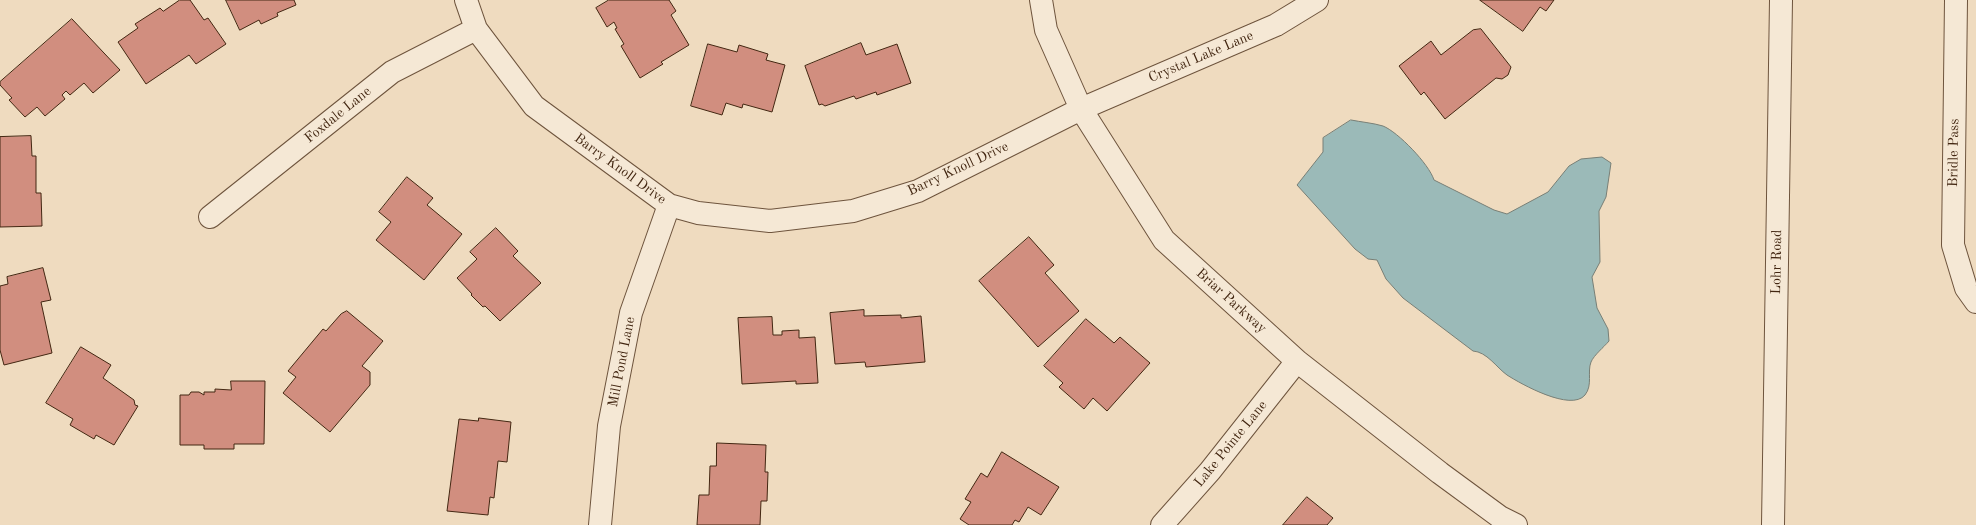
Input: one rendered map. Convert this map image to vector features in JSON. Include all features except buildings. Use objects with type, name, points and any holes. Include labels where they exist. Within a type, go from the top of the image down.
[{"type":"street","name":"Barry Knoll Drive","points":[[466,0],[476,29],[534,106],[669,205],[698,213],[770,221],[853,211],[918,191],[1081,109]]},
{"type":"street","name":"Briar Parkway","points":[[1041,0],[1046,30],[1081,109],[1164,240],[1297,361],[1440,473],[1500,517],[1516,525]]},
{"type":"street","name":"Crystal Lake Lane","points":[[1081,109],[1276,25],[1317,0]]},
{"type":"street","name":"Lohr Road","points":[[1773,525],[1781,0]]},
{"type":"street","name":"Bridle Pass","points":[[1956,0],[1953,245],[1966,288],[1976,302]]},
{"type":"street","name":"Foxdale Lane","points":[[210,217],[392,72],[476,29]]},
{"type":"street","name":"Mill Pond Lane","points":[[600,525],[609,426],[631,313],[669,205]]},
{"type":"street","name":"Lake Pointe Lane","points":[[1162,525],[1210,471],[1297,361]]},
{"type":"water","points":[[1351,120],[1379,125],[1389,129],[1420,157],[1434,180],[1494,210],[1507,214],[1548,192],[1569,166],[1581,159],[1602,157],[1611,163],[1606,197],[1599,211],[1600,262],[1592,277],[1597,308],[1608,329],[1609,341],[1592,359],[1590,366],[1589,387],[1585,395],[1578,399],[1569,400],[1558,399],[1546,395],[1507,375],[1483,354],[1473,351],[1403,298],[1386,279],[1377,260],[1368,259],[1355,249],[1297,185],[1323,152],[1323,138]]}]
